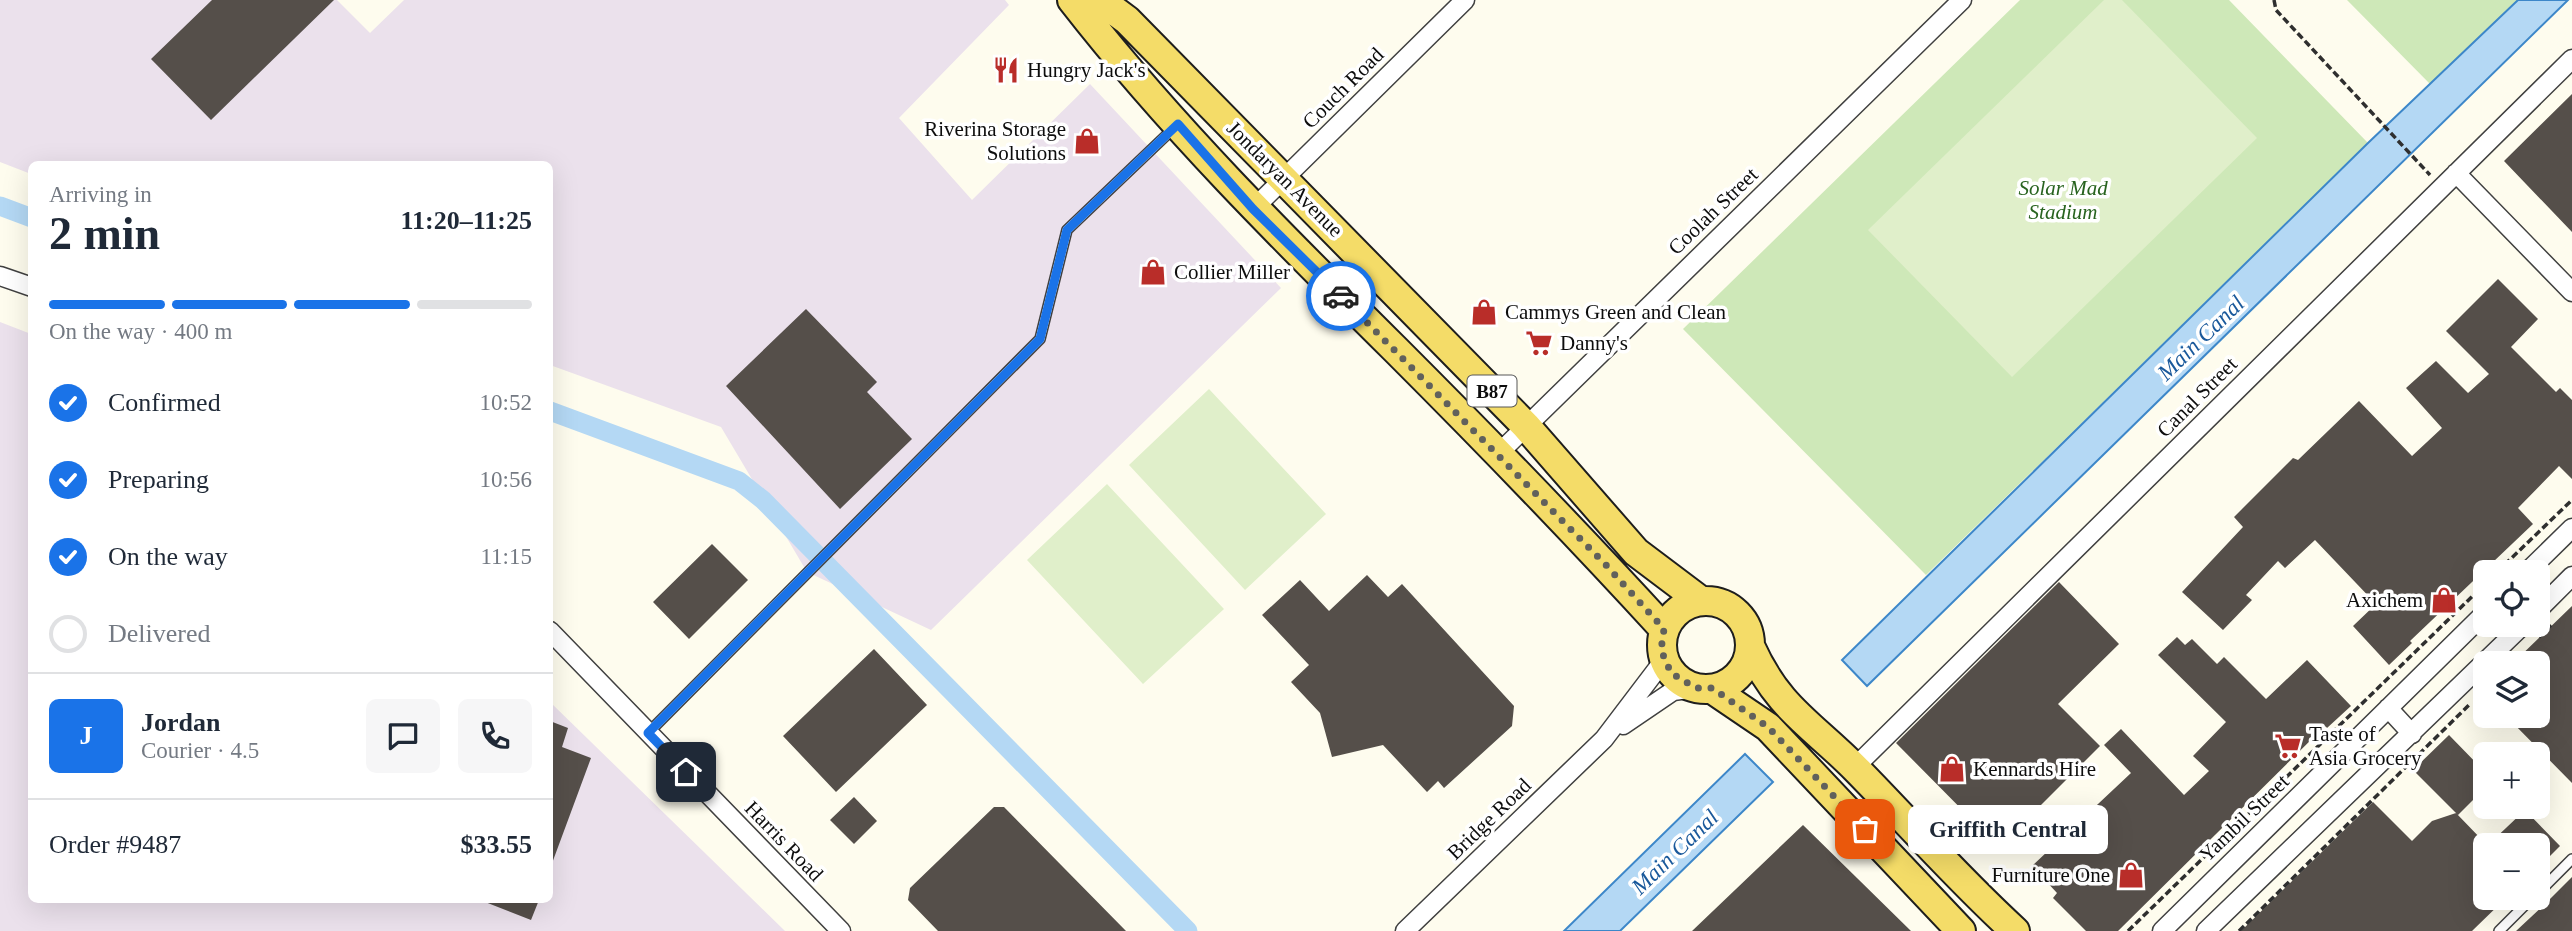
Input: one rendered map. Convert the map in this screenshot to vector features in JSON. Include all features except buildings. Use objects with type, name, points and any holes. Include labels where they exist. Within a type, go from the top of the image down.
[{"type":"main road","name":"Jondaryan Avenue","points":[[1072,0],[1107,45],[1253,209],[1497,455],[1664,629]]},
{"type":"main road","name":"Jondaryan Avenue","points":[[1100,0],[1127,20],[1526,426],[1636,552],[1702,600]]},
{"type":"main road","name":"B87","points":[[1702,600],[1716,602],[1735,612],[1748,631],[1750,646],[1767,681],[1778,717],[1801,761],[1961,931]]},
{"type":"main road","points":[[1664,660],[1661,650],[1664,629],[1679,610],[1702,600]]},
{"type":"main road","points":[[1704,688],[1734,678],[1742,669],[1750,646]]},
{"type":"main road","name":"B87","points":[[1664,660],[1677,678],[1778,717],[1823,740],[1854,767],[2015,931]]},
{"type":"street","name":"Couch Road","points":[[1253,209],[1465,0]]},
{"type":"street","name":"Coolah Street","points":[[1497,455],[1962,0]]},
{"type":"street","name":"Canal Street","points":[[1854,767],[2572,59]]},
{"type":"street","points":[[2456,173],[2572,292]]},
{"type":"street","points":[[0,276],[28,286]]},
{"type":"street","points":[[2539,560],[2572,528]]},
{"type":"street","points":[[2550,598],[2572,576]]},
{"type":"street","name":"Yambil Street","points":[[2162,931],[2473,625]]},
{"type":"street","name":"Harris Road","points":[[553,634],[841,931]]},
{"type":"street","points":[[2206,931],[2511,637]]},
{"type":"street","name":"Bridge Road","points":[[1405,931],[1604,739],[1664,660]]},
{"type":"street","name":"Bridge Road","points":[[1604,739],[1673,691],[1704,688]]},
{"type":"street","points":[[2388,708],[2412,734]]},
{"type":"lane","points":[[648,733],[1040,339],[1067,230],[1178,124]]},
{"type":"lane","points":[[2550,881],[2572,859]]},
{"type":"lane","points":[[2499,931],[2520,910]]},
{"type":"path","points":[[2274,0],[2276,10],[2417,161]]},
{"type":"path","points":[[2510,560],[2572,500]]},
{"type":"path","points":[[2128,931],[2473,596]]},
{"type":"path","points":[[2537,638],[2555,621]]},
{"type":"path","points":[[2239,931],[2471,703]]},
{"type":"shaded area","points":[[0,0],[337,0],[370,33],[404,0],[1005,0],[1009,5],[899,118],[972,200],[1090,84],[1281,288],[931,630],[807,572],[721,427],[553,366],[553,161],[28,161],[28,173],[0,162]]},
{"type":"shaded area","points":[[0,322],[28,333],[28,903],[553,903],[553,705],[785,931],[0,931]]},
{"type":"green space","name":"Solar Mad Stadium","points":[[2020,0],[2229,0],[2368,143],[1926,575],[1683,329]]},
{"type":"green space","points":[[2104,0],[2122,0],[2257,138],[2012,377],[1868,230]]},
{"type":"green space","points":[[2347,0],[2518,0],[2431,85]]},
{"type":"green space","points":[[1209,389],[1326,514],[1245,590],[1129,465]]},
{"type":"green space","points":[[1107,484],[1224,609],[1143,684],[1027,560]]},
{"type":"water","name":"Main Canal","points":[[2518,0],[2568,0],[1867,686],[1842,660],[2368,143]]},
{"type":"water","points":[[1745,754],[1773,782],[1620,931],[1564,931]]},
{"type":"waterway","points":[[0,206],[28,216]]},
{"type":"waterway","points":[[553,412],[739,481],[763,500],[1188,931]]},
{"type":"way so far","points":[[1341,296],[1606,565],[1664,629],[1661,650],[1671,673],[1696,688],[1712,688],[1748,710],[1768,727],[1865,829]]},
{"type":"place","name":"Hungry Jack's","points":[[1006,70]]},
{"type":"place","name":"Riverina Storage Solutions","points":[[1087,141]]},
{"type":"place","name":"Collier Miller","points":[[1153,272]]},
{"type":"place","name":"Cammys Green and Clean","points":[[1484,312]]},
{"type":"place","name":"Danny's","points":[[1539,343]]},
{"type":"place","name":"Axichem","points":[[2444,600]]},
{"type":"place","name":"Taste of Asia Grocery","points":[[2288,746]]},
{"type":"place","name":"Kennards Hire","points":[[1952,769]]},
{"type":"place","name":"Griffith Central","points":[[1865,829]]},
{"type":"place","name":"Furniture One","points":[[2131,875]]},
{"type":"route","points":[[686,772],[648,733],[1040,339],[1067,230],[1178,124],[1253,209],[1341,296]]}]
